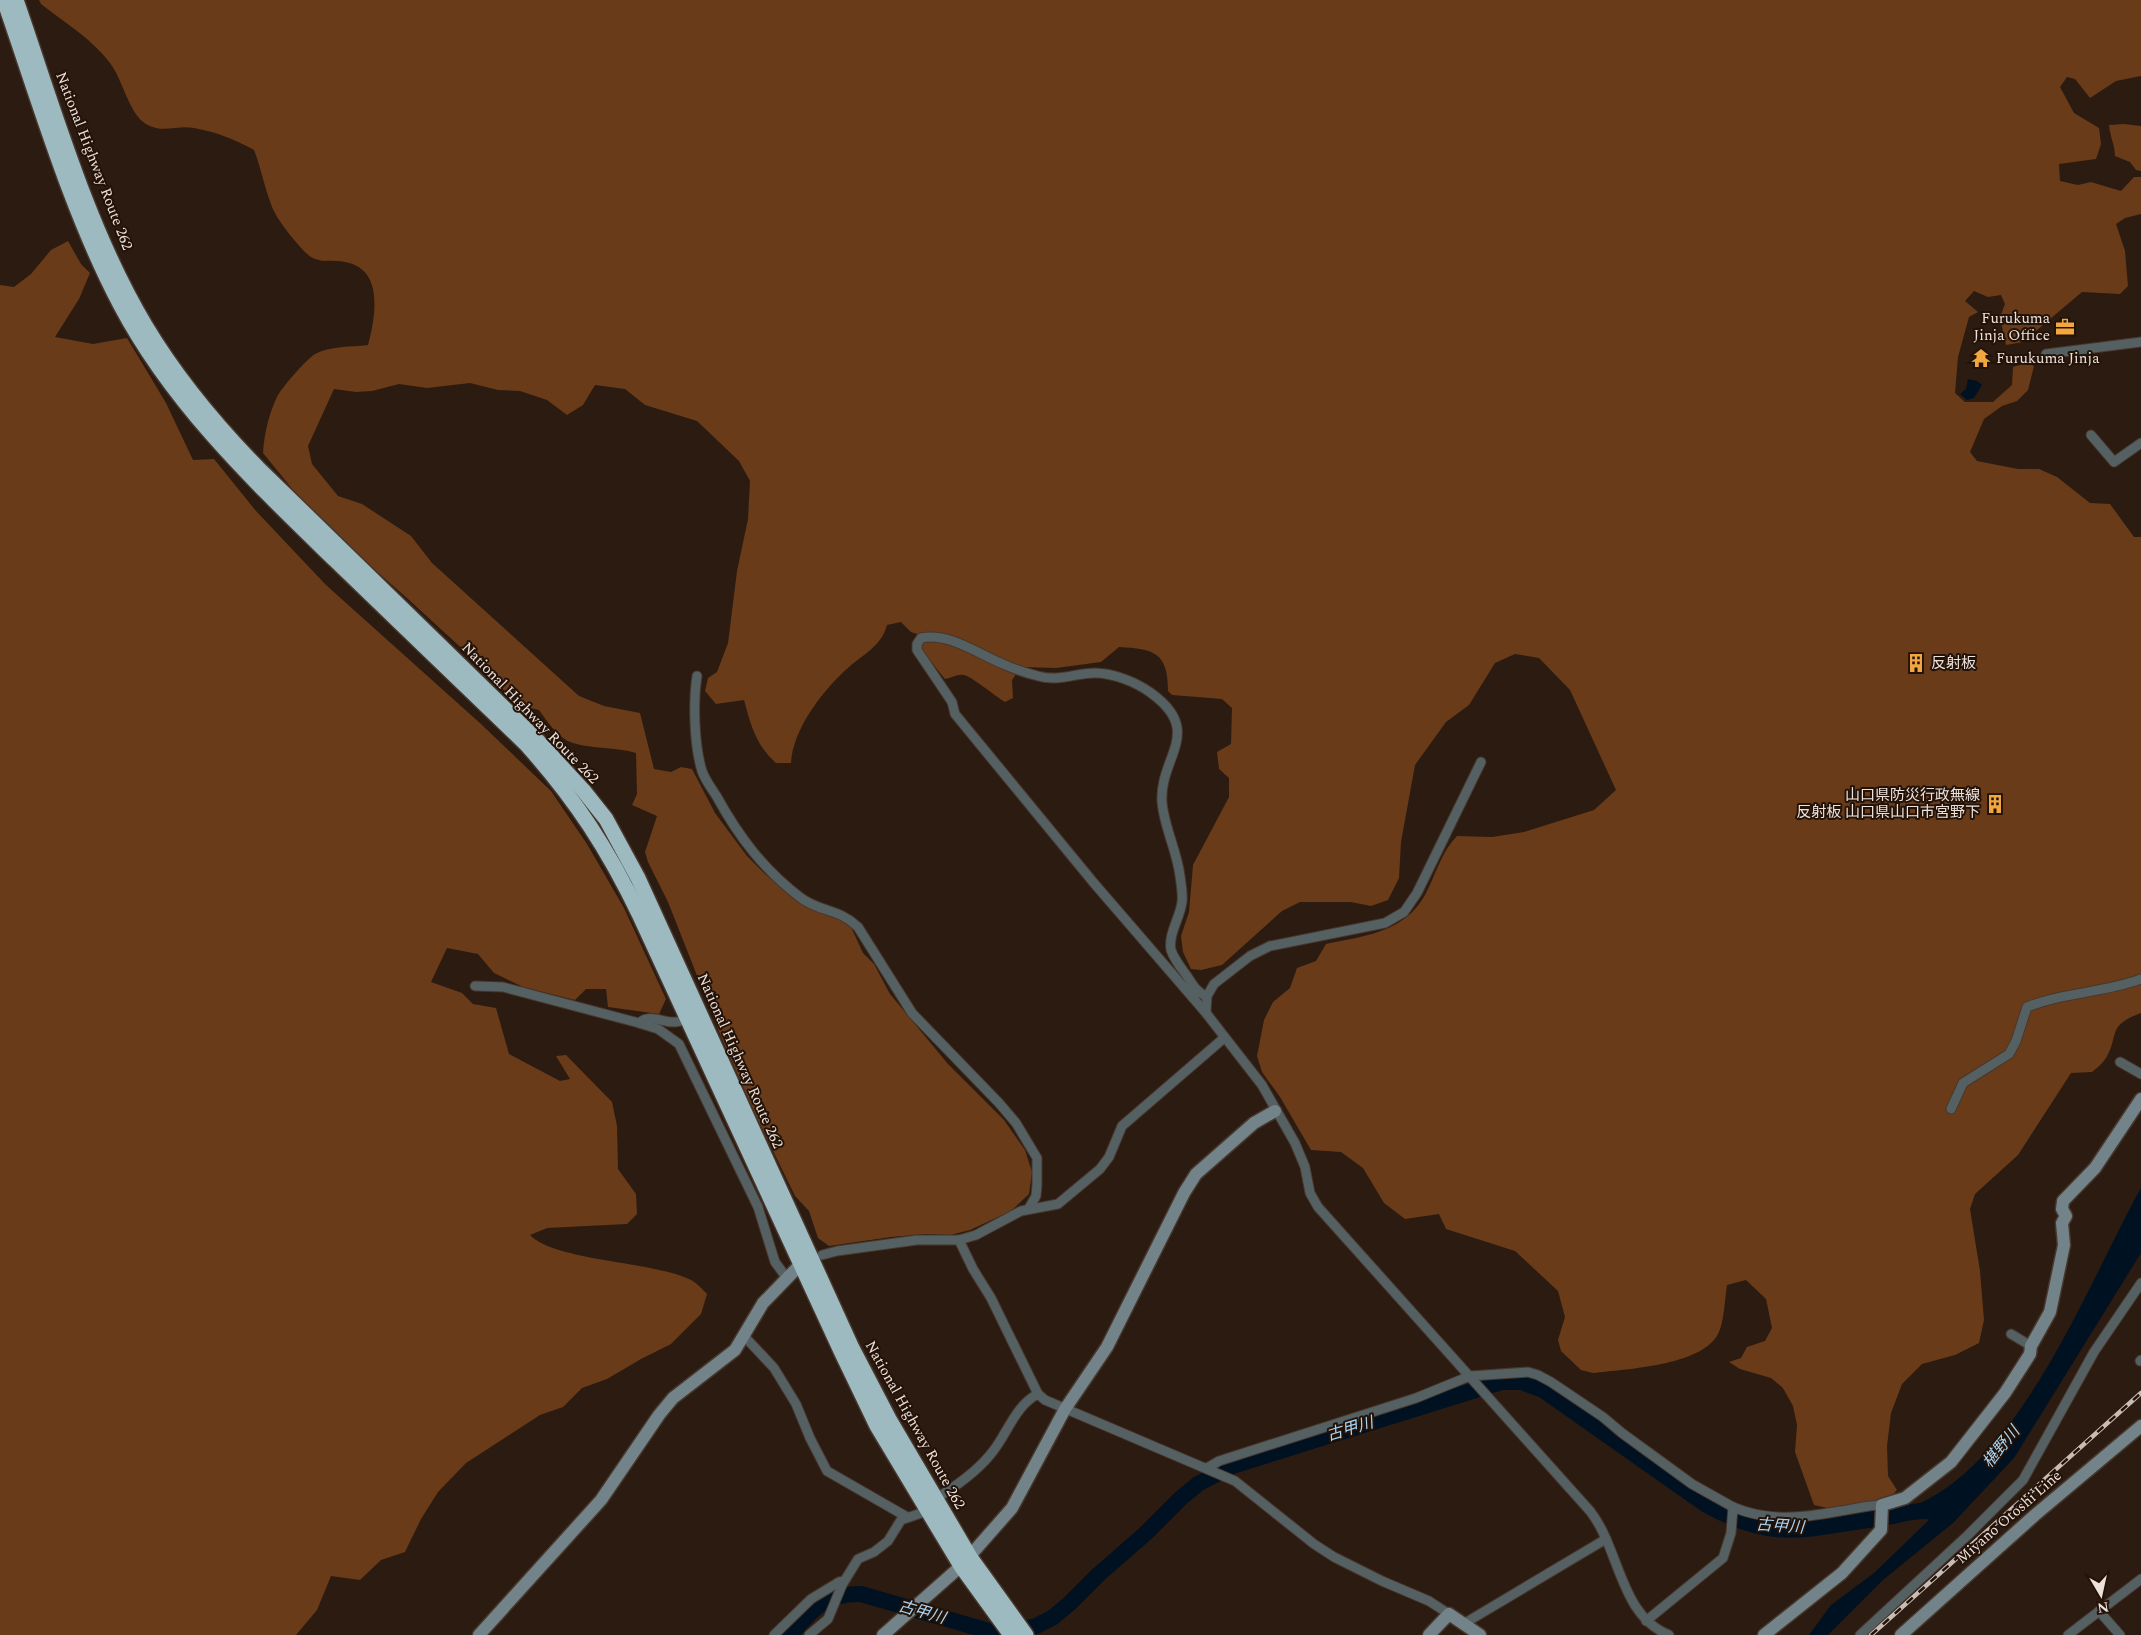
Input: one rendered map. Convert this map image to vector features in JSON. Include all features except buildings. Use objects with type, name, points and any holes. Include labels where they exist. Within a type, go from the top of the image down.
[{"type":"highway","name":"National Highway Route 262","points":[[4,0],[92,243],[121,305],[157,364],[231,458],[526,744],[566,791],[604,846],[693,1017],[841,1351],[878,1426],[931,1505],[965,1562],[1005,1616],[1026,1635]]},
{"type":"highway","name":"National Highway Route 262","points":[[16,0],[98,228],[129,294],[159,346],[184,382],[232,441],[536,739],[583,790],[606,820],[620,843],[655,914],[693,1017]]},
{"type":"highway","name":"National Highway Route 262","points":[[1005,1616],[1011,1635]]},
{"type":"main road","points":[[1764,1635],[1842,1573],[1878,1536],[1882,1525],[1881,1508],[1905,1498],[1951,1462],[2005,1393],[2030,1354],[2031,1346],[2050,1312],[2064,1245],[2062,1223],[2066,1216],[2062,1209],[2063,1200],[2096,1168],[2141,1099]]},
{"type":"main road","points":[[883,1635],[965,1562],[1012,1508],[1065,1409],[1107,1348],[1184,1193],[1196,1174],[1254,1123],[1275,1111]]},
{"type":"main road","points":[[479,1635],[601,1500],[659,1415],[674,1398],[735,1350],[745,1337],[763,1303],[786,1277],[797,1268]]},
{"type":"main road","name":"Miyano Otoshi Line","points":[[1901,1635],[2035,1515],[2141,1426]]},
{"type":"main road","points":[[1429,1635],[1449,1614],[1465,1623],[1480,1635]]},
{"type":"street","points":[[2046,354],[2141,342]]},
{"type":"street","points":[[2092,435],[2114,462],[2141,443]]},
{"type":"street","points":[[1208,996],[1200,994],[1194,988],[1173,955],[1171,947],[1172,935],[1182,902],[1182,889],[1180,872],[1162,803],[1166,774],[1178,746],[1178,735],[1175,720],[1164,703],[1150,692],[1111,675],[1094,673],[1058,679],[1045,678],[1002,664],[953,642],[931,636],[921,638],[917,644],[918,650],[952,702],[955,714],[1093,882],[1206,1013],[1262,1085],[1275,1111],[1295,1143],[1305,1167],[1310,1193],[1318,1207],[1590,1512],[1599,1523],[1632,1599],[1646,1621],[1669,1635]]},
{"type":"street","points":[[697,676],[695,690],[699,758],[702,773],[726,814],[749,849],[770,872],[813,906],[847,917],[858,927],[912,1014],[934,1033],[1016,1123],[1036,1158],[1036,1196],[1029,1208]]},
{"type":"street","points":[[1206,1013],[1208,996],[1214,984],[1250,956],[1270,946],[1385,922],[1404,912],[1421,885],[1481,762]]},
{"type":"street","points":[[1950,1109],[1962,1083],[2008,1054],[2016,1041],[2027,1007],[2043,1000],[2120,987],[2141,979]]},
{"type":"street","points":[[475,986],[503,987],[639,1023],[658,1029],[679,1044],[758,1207],[775,1262],[786,1277]]},
{"type":"street","points":[[639,1023],[650,1018],[677,1022],[693,1017]]},
{"type":"street","points":[[822,1255],[837,1250],[918,1240],[960,1240],[976,1235],[1029,1208],[1058,1204],[1071,1196],[1100,1169],[1122,1126],[1224,1038]]},
{"type":"street","points":[[2120,1062],[2141,1074]]},
{"type":"street","points":[[960,1240],[1038,1394],[1065,1409],[1235,1481],[1314,1544],[1334,1557],[1382,1581],[1422,1597],[1449,1614]]},
{"type":"street","points":[[1860,1635],[1968,1535],[2023,1480],[2094,1352],[2141,1283]]},
{"type":"street","points":[[2011,1334],[2031,1346]]},
{"type":"street","points":[[745,1337],[774,1368],[796,1404],[810,1438],[827,1471],[908,1517]]},
{"type":"street","points":[[1208,1468],[1219,1461],[1416,1398],[1471,1377],[1510,1372],[1538,1375],[1604,1417],[1622,1434],[1692,1484],[1733,1509],[1749,1514],[1782,1518],[1881,1508]]},
{"type":"street","points":[[809,1635],[828,1619],[843,1583],[858,1560],[874,1552],[888,1541],[901,1520],[931,1505],[972,1473],[991,1455],[1026,1400],[1038,1394]]},
{"type":"street","points":[[1646,1621],[1723,1558],[1728,1547],[1733,1509]]},
{"type":"street","points":[[1465,1623],[1606,1539]]},
{"type":"street","points":[[2068,1635],[2141,1579]]},
{"type":"street","points":[[774,1635],[811,1599],[839,1582],[843,1583]]},
{"type":"street","points":[[2098,1611],[2120,1635]]},
{"type":"shaded area","points":[[39,0],[2141,0],[2141,76],[2116,81],[2090,98],[2075,79],[2067,77],[2060,87],[2074,113],[2099,128],[2101,144],[2096,159],[2059,164],[2060,181],[2078,185],[2091,182],[2121,191],[2134,177],[2141,177],[2141,214],[2125,218],[2116,224],[2125,251],[2128,286],[2120,294],[2082,292],[2023,342],[2006,345],[2000,317],[2005,304],[2001,295],[1988,297],[1974,291],[1965,301],[1978,312],[1969,317],[1958,357],[1955,393],[1965,402],[1993,402],[2012,385],[2013,367],[2027,363],[2034,366],[2028,390],[2017,401],[2002,406],[1984,419],[1970,452],[1977,461],[2018,469],[2039,469],[2057,477],[2090,503],[2110,504],[2134,537],[2141,537],[2141,1013],[2123,1022],[2118,1027],[2110,1050],[2102,1064],[2092,1072],[2071,1073],[2018,1155],[1975,1194],[1970,1209],[1980,1271],[1984,1320],[1979,1343],[1955,1355],[1922,1364],[1902,1384],[1891,1413],[1887,1446],[1888,1476],[1897,1490],[1890,1498],[1827,1508],[1814,1505],[1795,1452],[1797,1425],[1793,1406],[1783,1388],[1771,1378],[1740,1369],[1729,1362],[1741,1358],[1747,1347],[1765,1341],[1772,1328],[1766,1299],[1746,1280],[1727,1285],[1720,1330],[1709,1345],[1696,1353],[1680,1359],[1643,1367],[1593,1373],[1581,1370],[1561,1351],[1558,1340],[1565,1317],[1558,1291],[1515,1251],[1446,1229],[1439,1214],[1405,1219],[1384,1203],[1363,1168],[1341,1152],[1311,1150],[1280,1097],[1262,1072],[1257,1056],[1264,1020],[1273,1002],[1290,988],[1297,968],[1316,961],[1326,944],[1372,934],[1386,929],[1411,914],[1421,902],[1444,854],[1457,836],[1492,837],[1524,832],[1594,810],[1616,790],[1570,690],[1539,658],[1515,654],[1495,663],[1469,705],[1446,722],[1415,765],[1401,842],[1399,878],[1388,900],[1371,906],[1351,902],[1300,902],[1282,911],[1222,965],[1201,970],[1191,969],[1183,952],[1181,936],[1189,912],[1193,865],[1229,797],[1229,778],[1219,769],[1217,752],[1231,744],[1232,708],[1222,699],[1172,695],[1168,691],[1162,660],[1157,655],[1141,649],[1119,647],[1101,662],[1056,668],[1021,667],[1012,680],[1013,698],[1005,702],[967,676],[959,675],[945,679],[923,652],[917,634],[911,632],[901,622],[887,625],[877,644],[839,676],[811,710],[797,736],[791,763],[776,763],[759,742],[752,727],[744,700],[716,704],[705,691],[708,678],[717,672],[728,643],[737,571],[748,519],[750,481],[739,461],[697,421],[645,405],[625,389],[595,385],[583,405],[567,415],[547,400],[520,391],[498,390],[470,383],[427,388],[399,384],[372,391],[356,392],[334,389],[308,446],[312,464],[338,496],[362,504],[411,536],[432,563],[579,696],[604,706],[640,713],[654,769],[671,772],[681,767],[692,769],[715,813],[747,856],[765,874],[805,906],[840,917],[851,927],[863,953],[874,964],[890,994],[948,1064],[1004,1120],[1025,1150],[1032,1172],[1029,1194],[1011,1211],[970,1230],[950,1235],[926,1234],[891,1237],[829,1246],[818,1238],[809,1211],[795,1196],[757,1118],[722,1039],[668,902],[648,862],[645,852],[657,816],[632,805],[637,794],[636,753],[568,741],[558,734],[539,710],[518,705],[481,666],[315,517],[263,453],[267,424],[274,403],[284,387],[300,368],[311,357],[321,351],[368,345],[373,322],[374,298],[368,276],[360,268],[349,263],[321,261],[311,257],[302,249],[286,230],[273,210],[254,150],[232,139],[210,132],[188,127],[164,129],[152,127],[140,119],[135,113],[115,70],[103,54],[86,38],[41,4]]},
{"type":"shaded area","points":[[2109,125],[2141,126],[2141,171],[2136,170],[2130,162],[2115,156]]},
{"type":"shaded area","points":[[68,241],[81,264],[90,273],[79,299],[55,337],[93,344],[127,338],[166,403],[193,460],[214,459],[256,511],[326,585],[481,724],[551,791],[587,844],[624,908],[666,999],[659,1014],[608,1007],[606,989],[586,989],[575,1000],[523,987],[494,973],[478,954],[447,948],[431,982],[462,993],[473,1004],[496,1008],[509,1054],[560,1081],[570,1079],[556,1056],[566,1055],[612,1102],[617,1126],[618,1169],[636,1194],[637,1214],[627,1224],[547,1228],[530,1235],[542,1244],[581,1256],[672,1273],[692,1280],[707,1294],[701,1314],[671,1344],[607,1379],[582,1388],[563,1407],[540,1415],[466,1463],[438,1492],[421,1519],[405,1552],[381,1560],[360,1580],[331,1576],[317,1610],[296,1635],[0,1635],[0,285],[14,287],[31,274],[51,250]]},
{"type":"water","points":[[1968,379],[1977,381],[1982,385],[1974,398],[1967,400],[1960,394],[1966,389]]},
{"type":"water","name":"椹野川","points":[[2141,1188],[2141,1253],[2014,1458],[1953,1523],[1883,1580],[1828,1635],[1809,1635],[1831,1605],[1874,1573],[1929,1520],[1924,1513],[1907,1516],[1898,1511],[1940,1492],[1978,1461],[2012,1421],[2043,1375],[2071,1325]]},
{"type":"waterway","name":"古甲川","points":[[790,1635],[820,1604],[848,1594],[861,1594],[992,1632],[1015,1631],[1036,1626],[1052,1618],[1069,1604],[1198,1484],[1232,1466],[1501,1382],[1521,1382],[1543,1390],[1705,1504],[1752,1524],[1772,1529],[1811,1529],[1910,1512],[1927,1511]]},
{"type":"railway","points":[[1871,1635],[2141,1393]]},
{"type":"place","name":"Furukuma Jinja Office","points":[[2065,327]]},
{"type":"place","name":"Furukuma Jinja","points":[[1981,358]]},
{"type":"place","name":"反射板","points":[[1916,663]]},
{"type":"place","name":"山口県防災行政無線 反射板 山口県山口市宮野下","points":[[1995,804]]}]
